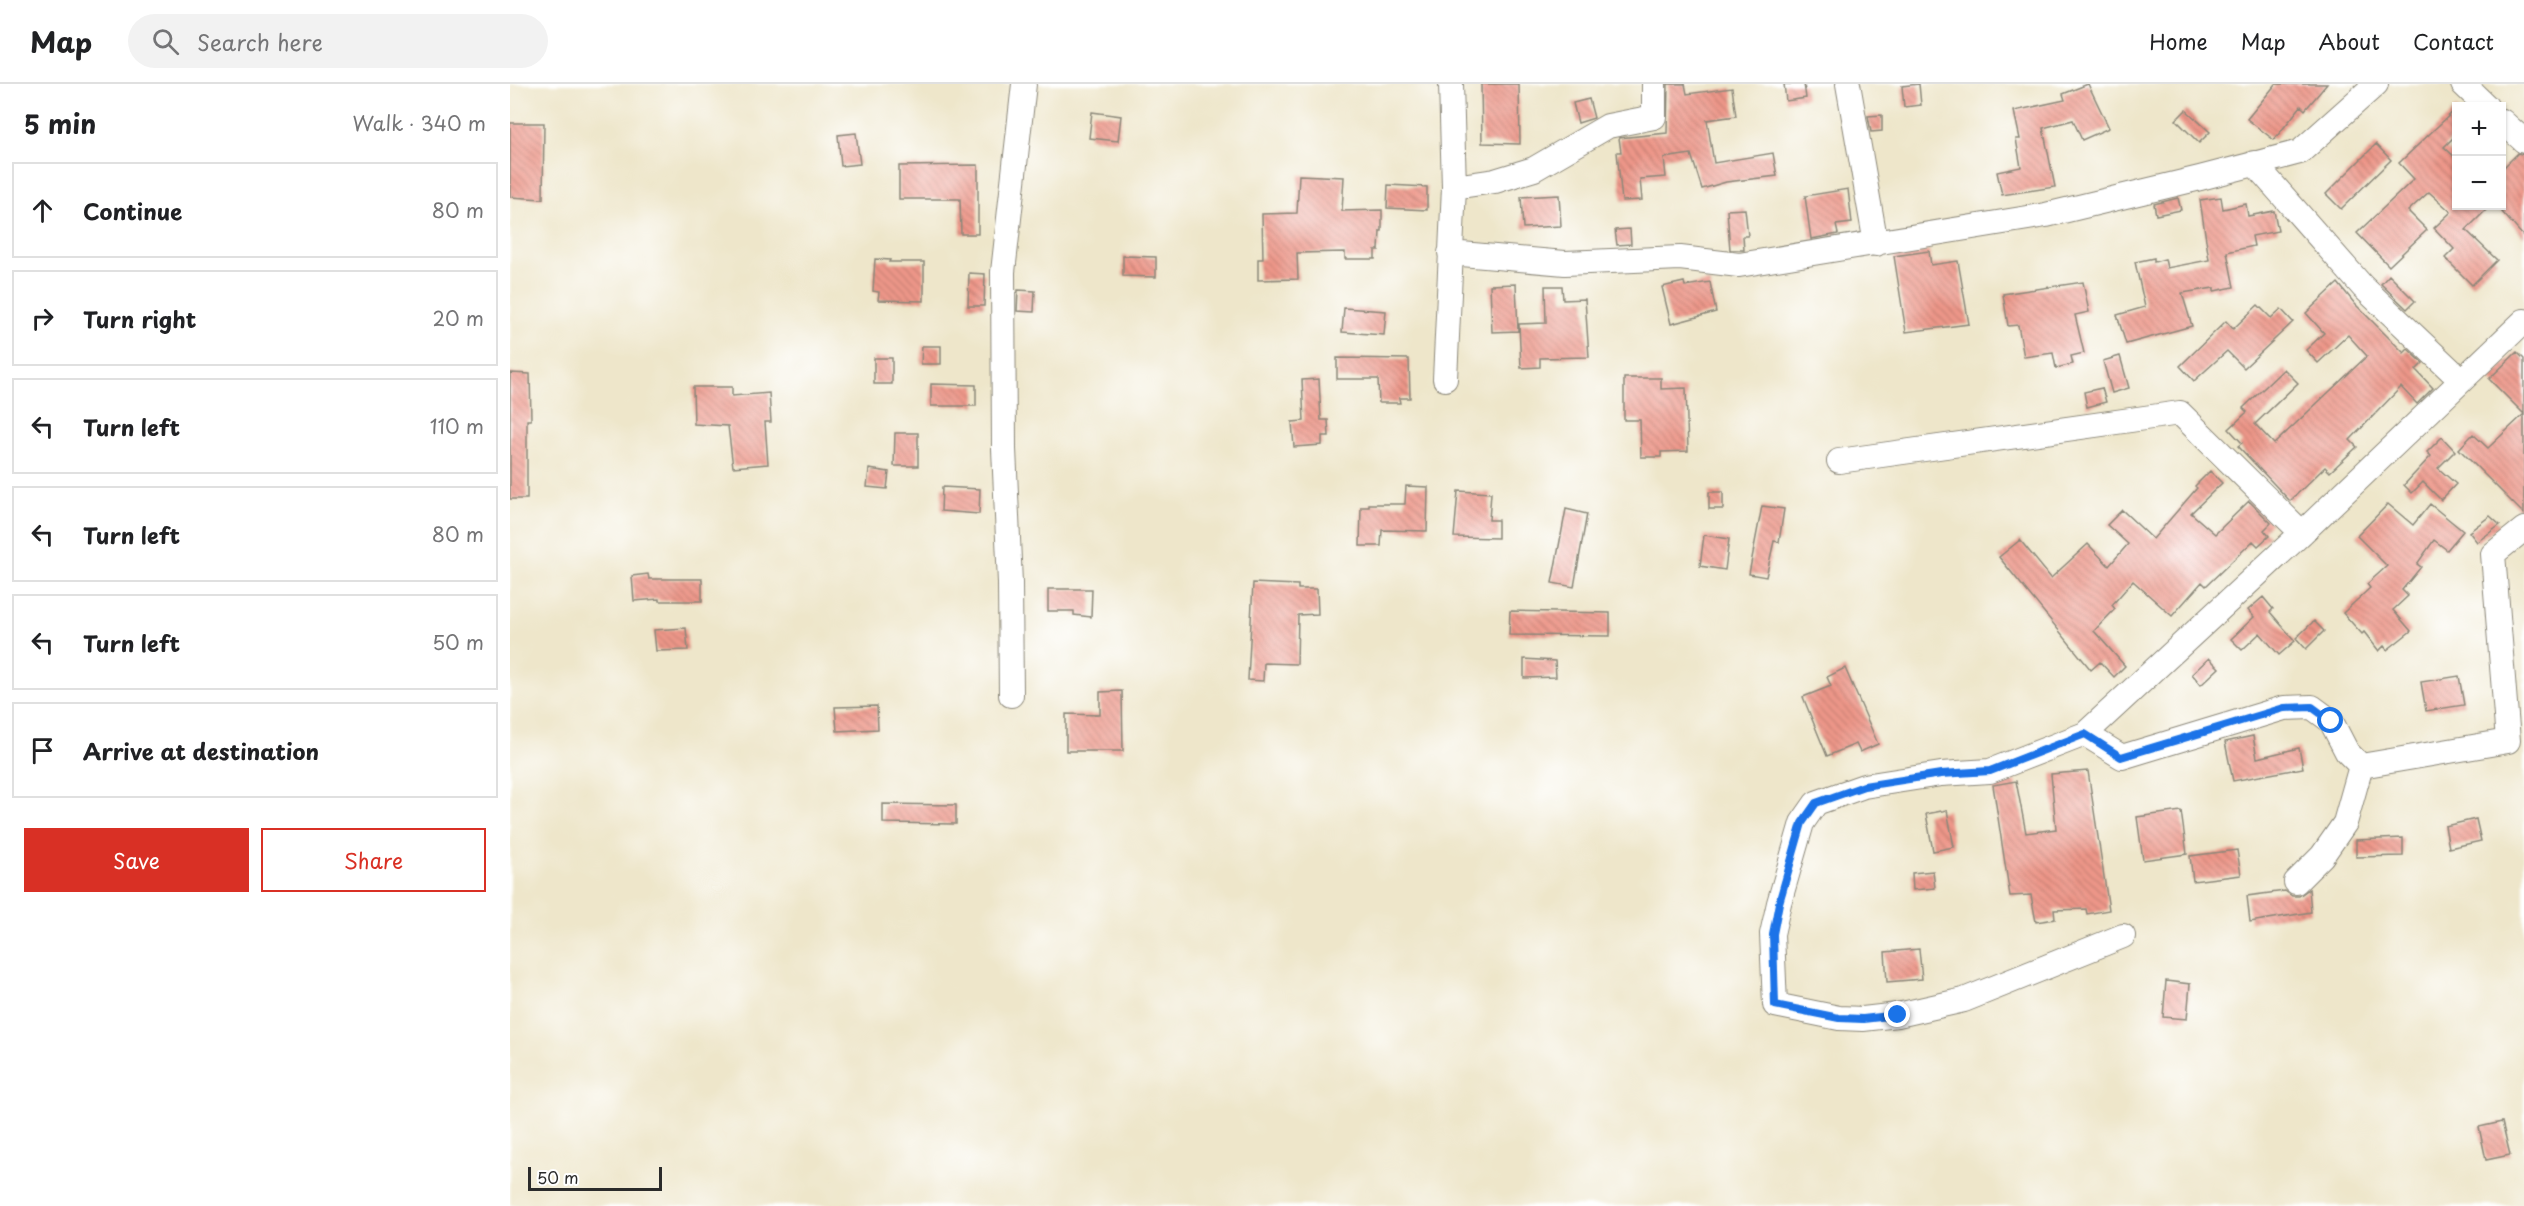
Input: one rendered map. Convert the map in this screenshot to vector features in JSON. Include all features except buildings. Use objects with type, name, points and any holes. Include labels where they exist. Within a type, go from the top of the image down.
[{"type":"street","points":[[1011,695],[1010,583],[1004,449],[1003,272],[1024,84]]},
{"type":"street","points":[[1445,379],[1454,187],[1451,84]]},
{"type":"street","points":[[1454,187],[1496,181],[1534,169],[1608,126],[1654,117],[1654,84]]},
{"type":"street","points":[[1848,84],[1876,244]]},
{"type":"street","points":[[1450,253],[1565,263],[1680,258],[1739,265],[2046,215],[2300,152],[2376,84]]},
{"type":"street","points":[[2463,84],[2482,102]]},
{"type":"street","points":[[2506,125],[2524,141]]},
{"type":"street","points":[[2254,163],[2363,287],[2461,380]]},
{"type":"street","points":[[2123,936],[1964,1000],[1898,1015],[1863,1019],[1839,1018],[1775,1005],[1774,924],[1802,823],[1816,803],[1864,786],[1941,774],[1990,771],[2085,734],[2302,533],[2524,321]]},
{"type":"street","points":[[1839,461],[2180,413],[2302,533]]},
{"type":"street","points":[[2361,766],[2516,740],[2493,554],[2524,529]]},
{"type":"street","points":[[2085,734],[2121,757],[2284,708],[2312,707],[2331,721],[2347,752],[2361,766]]},
{"type":"street","points":[[2296,882],[2322,856],[2345,823],[2361,766]]},
{"type":"route","points":[[1898,1015],[1863,1019],[1839,1018],[1775,1005],[1773,934],[1779,903],[1802,823],[1816,803],[1864,786],[1941,774],[1990,771],[2085,734],[2121,757],[2284,708],[2312,707],[2331,721]]}]
